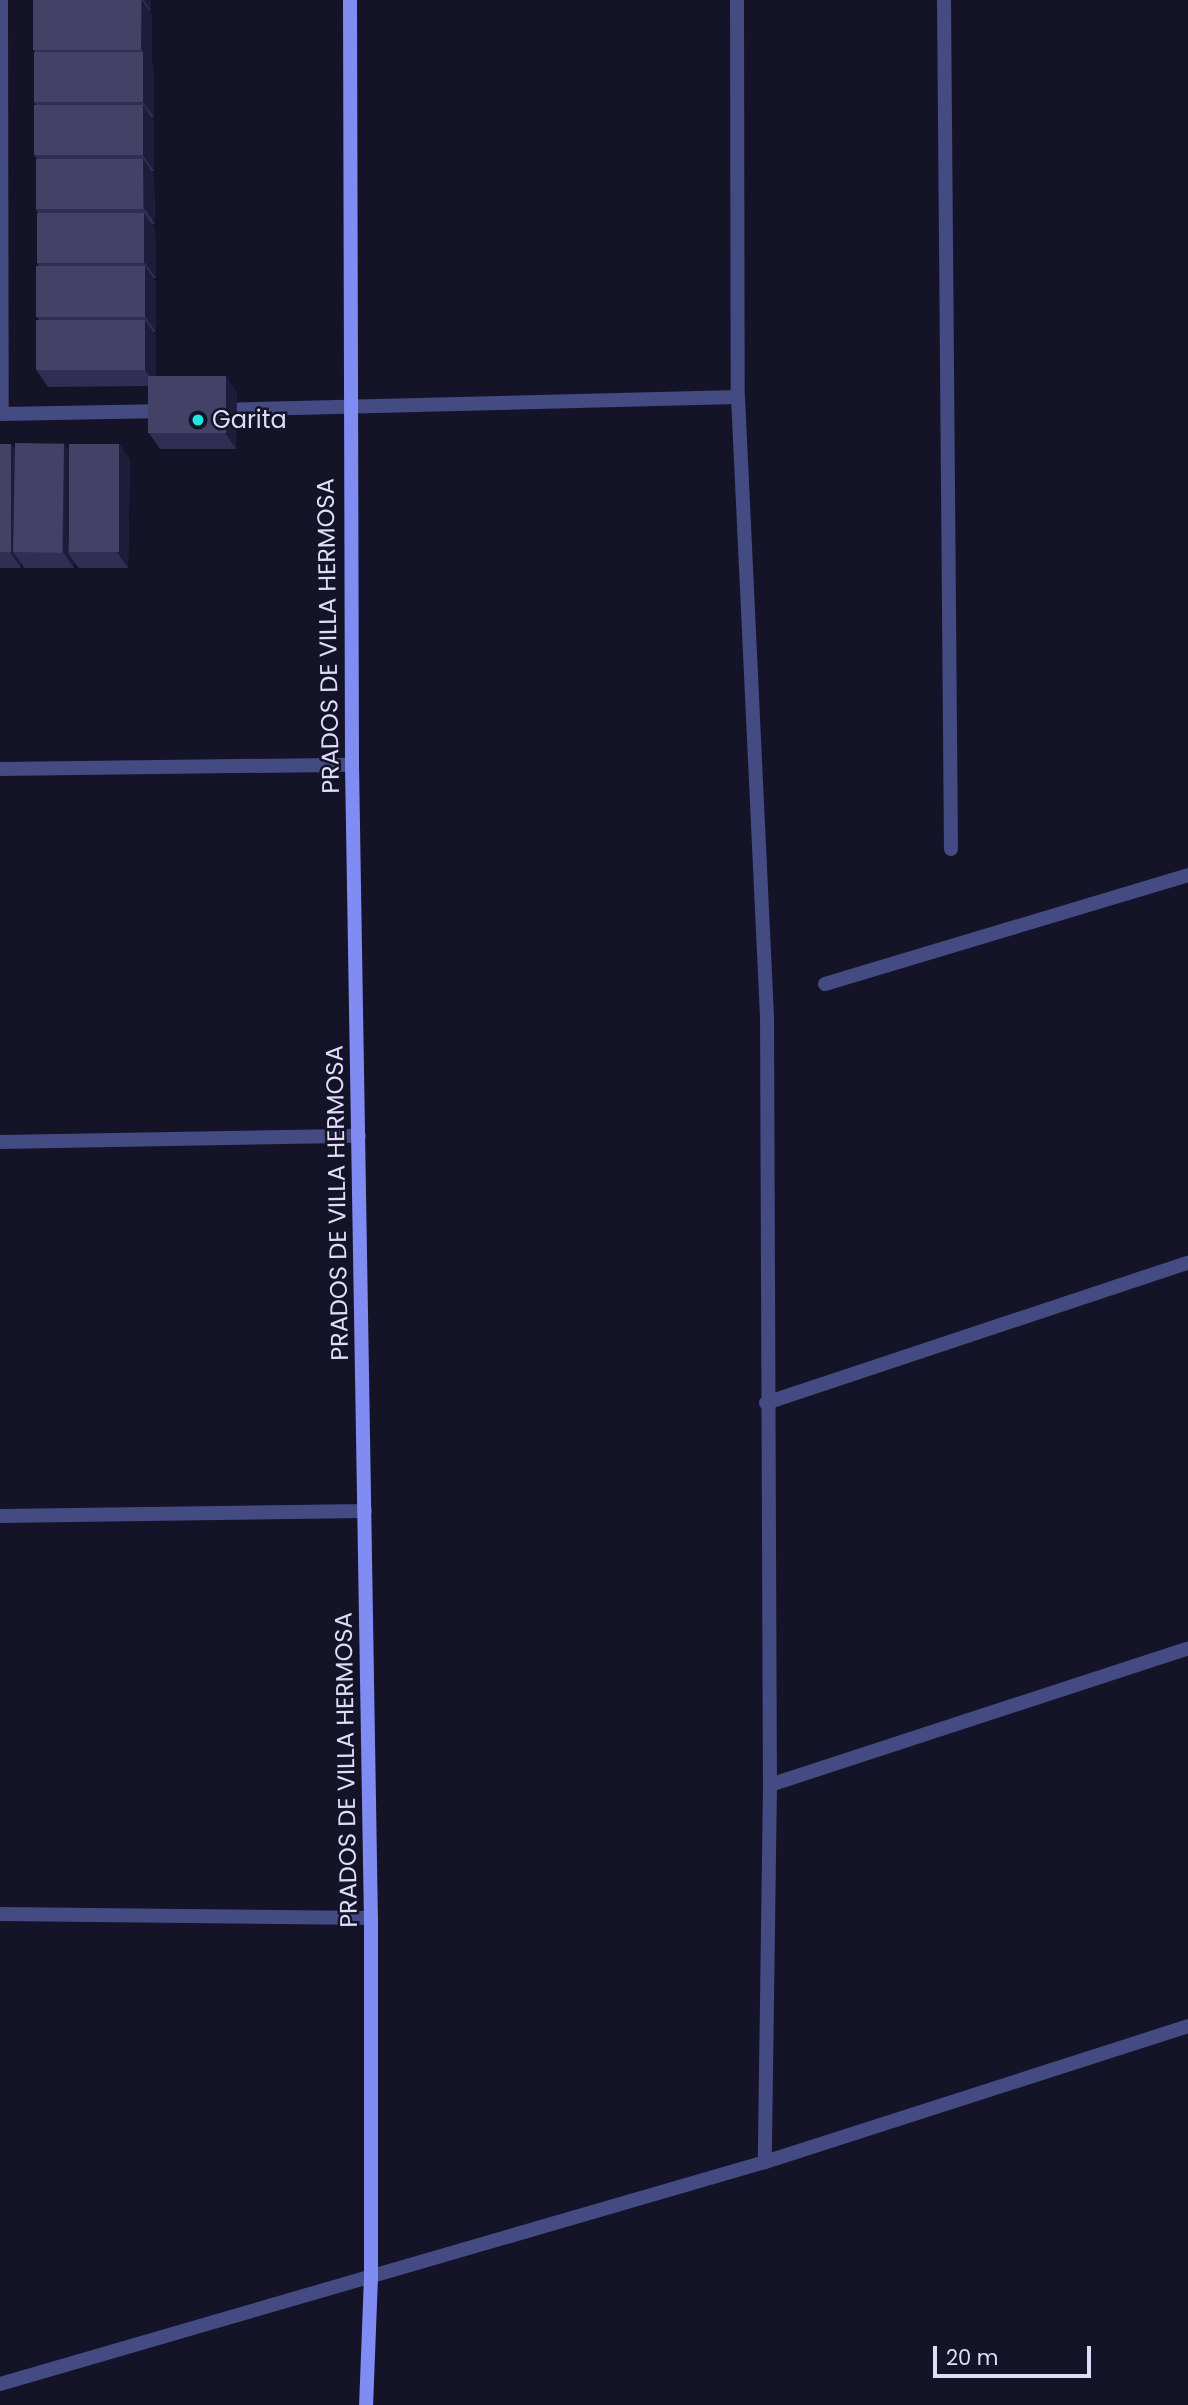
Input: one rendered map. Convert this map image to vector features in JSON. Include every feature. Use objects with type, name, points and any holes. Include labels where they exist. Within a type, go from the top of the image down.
[{"type":"main road","name":"PRADOS DE VILLA HERMOSA","points":[[350,0],[348,408],[371,1917],[371,2277],[366,2405]]},
{"type":"street","points":[[1,0],[1,414],[738,397]]},
{"type":"street","points":[[737,0],[738,397],[767,1017],[766,1403],[770,1785],[765,2162]]},
{"type":"street","points":[[944,0],[951,849]]},
{"type":"street","points":[[0,769],[352,765]]},
{"type":"street","points":[[825,984],[1188,875]]},
{"type":"street","points":[[0,1142],[359,1136]]},
{"type":"street","points":[[766,1403],[1188,1263]]},
{"type":"street","points":[[0,1516],[365,1511]]},
{"type":"street","points":[[770,1785],[1188,1648]]},
{"type":"street","points":[[0,1914],[371,1917]]},
{"type":"street","points":[[0,2384],[765,2162],[1188,2026]]},
{"type":"building","points":[[33,0],[141,0],[141,50],[33,50]]},
{"type":"building","points":[[34,52],[143,52],[143,102],[34,102]]},
{"type":"building","points":[[34,105],[143,105],[143,155],[34,155]]},
{"type":"building","points":[[36,159],[143,159],[143,209],[36,209]]},
{"type":"building","points":[[37,213],[144,213],[144,263],[37,263]]},
{"type":"building","points":[[36,266],[145,266],[145,317],[36,317]]},
{"type":"building","points":[[36,320],[145,320],[145,370],[36,370]]},
{"type":"building","name":"Garita","points":[[148,376],[226,376],[226,433],[148,433]]},
{"type":"building","points":[[15,443],[64,444],[62,553],[13,552]]},
{"type":"building","points":[[0,444],[11,444],[11,552],[0,552]]},
{"type":"building","points":[[69,444],[119,444],[119,552],[69,552]]},
{"type":"place","name":"Garita","points":[[198,420]]}]
